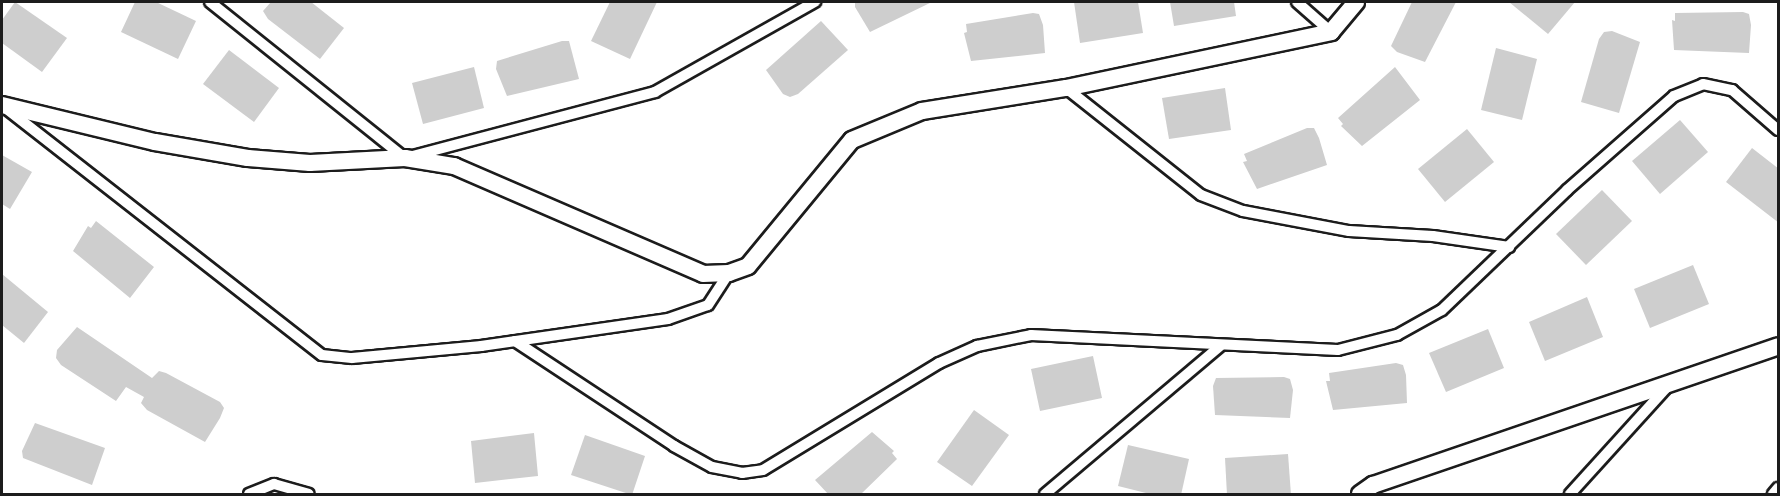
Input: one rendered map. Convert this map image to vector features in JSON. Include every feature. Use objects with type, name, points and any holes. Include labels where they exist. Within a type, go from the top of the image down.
[{"type":"street","points":[[210,2],[405,158],[454,166],[703,274],[729,273],[748,266],[852,140],[922,111],[1066,88],[1331,32],[1356,2]]},
{"type":"street","points":[[2,106],[155,142],[248,158],[310,163],[405,158],[655,92],[815,2]]},
{"type":"street","points":[[1297,2],[1331,32]]},
{"type":"street","points":[[515,341],[675,446],[712,467],[742,474],[763,470],[939,363],[977,345],[1031,335],[1338,350],[1397,335],[1442,310],[1674,96],[1703,84],[1732,90],[1779,130]]},
{"type":"street","points":[[1066,88],[1201,195],[1243,211],[1349,231],[1433,236],[1509,247]]},
{"type":"street","points":[[2,106],[322,355],[352,358],[515,341],[668,319],[708,305],[729,273]]},
{"type":"street","points":[[1045,495],[1220,346]]},
{"type":"street","points":[[1360,495],[1384,481],[1667,387],[1779,346]]},
{"type":"street","points":[[1570,495],[1667,387]]},
{"type":"street","points":[[249,495],[274,484],[309,495]]},
{"type":"street","points":[[1773,495],[1779,488]]},
{"type":"building","points":[[15,2],[67,38],[42,72],[2,43],[2,20]]},
{"type":"building","points":[[135,2],[156,2],[196,21],[178,59],[121,32]]},
{"type":"building","points":[[271,2],[311,2],[344,28],[320,59],[268,19],[263,11]]},
{"type":"building","points":[[610,2],[657,2],[630,59],[591,41]]},
{"type":"building","points":[[855,2],[932,2],[870,32],[855,7]]},
{"type":"building","points":[[1074,2],[1138,2],[1143,33],[1080,43]]},
{"type":"building","points":[[1170,2],[1234,2],[1236,16],[1174,26]]},
{"type":"building","points":[[1412,2],[1456,2],[1425,62],[1397,52],[1391,46]]},
{"type":"building","points":[[1509,2],[1575,2],[1548,34]]},
{"type":"building","points":[[1743,12],[1749,14],[1751,25],[1749,53],[1674,50],[1672,20],[1675,21],[1675,13]]},
{"type":"building","points":[[1033,13],[1039,14],[1043,25],[1045,53],[971,61],[964,33],[967,32],[966,24]]},
{"type":"building","points":[[821,21],[848,50],[798,94],[790,97],[783,94],[766,70]]},
{"type":"building","points":[[1612,31],[1640,42],[1619,113],[1581,102],[1599,39],[1604,32]]},
{"type":"building","points":[[562,41],[569,41],[579,79],[507,96],[496,69],[497,61]]},
{"type":"building","points":[[1496,48],[1537,59],[1522,120],[1481,110]]},
{"type":"building","points":[[229,50],[279,88],[254,122],[203,84]]},
{"type":"building","points":[[474,67],[484,108],[423,124],[412,83]]},
{"type":"building","points":[[1395,67],[1420,100],[1362,146],[1341,126],[1343,124],[1338,118]]},
{"type":"building","points":[[1225,88],[1231,130],[1169,139],[1162,98]]},
{"type":"building","points":[[1680,120],[1708,152],[1660,194],[1632,161]]},
{"type":"building","points":[[1307,128],[1314,128],[1327,165],[1257,189],[1243,162],[1247,161],[1244,154]]},
{"type":"building","points":[[1467,129],[1494,162],[1445,202],[1418,169]]},
{"type":"building","points":[[1752,148],[1779,169],[1779,223],[1726,182]]},
{"type":"building","points":[[2,155],[32,172],[10,209],[2,204]]},
{"type":"building","points":[[1602,190],[1632,221],[1586,265],[1556,234]]},
{"type":"building","points":[[96,221],[154,267],[130,298],[73,251],[88,226],[91,228]]},
{"type":"building","points":[[1693,265],[1709,304],[1650,328],[1634,289]]},
{"type":"building","points":[[2,274],[48,312],[24,343],[2,325]]},
{"type":"building","points":[[1587,297],[1603,337],[1545,361],[1529,322]]},
{"type":"building","points":[[77,327],[152,378],[159,371],[166,373],[220,402],[224,408],[205,442],[147,410],[141,403],[144,397],[126,387],[116,401],[61,365],[56,358],[57,350]]},
{"type":"building","points":[[1488,329],[1504,368],[1446,392],[1429,353]]},
{"type":"building","points":[[1093,356],[1102,398],[1040,411],[1031,369]]},
{"type":"building","points":[[1396,363],[1403,365],[1406,375],[1407,403],[1333,410],[1326,381],[1330,381],[1329,373]]},
{"type":"building","points":[[1284,377],[1290,379],[1293,390],[1290,418],[1215,415],[1213,386],[1216,378]]},
{"type":"building","points":[[974,410],[1009,435],[972,486],[937,462]]},
{"type":"building","points":[[35,423],[105,448],[92,485],[23,458],[22,451]]},
{"type":"building","points":[[872,432],[894,451],[892,453],[897,459],[860,495],[829,495],[815,480]]},
{"type":"building","points":[[534,433],[538,476],[475,483],[471,441]]},
{"type":"building","points":[[585,435],[645,456],[632,495],[571,475]]},
{"type":"building","points":[[1128,445],[1189,459],[1181,495],[1154,495],[1118,486]]},
{"type":"building","points":[[1288,454],[1291,495],[1227,495],[1225,458]]}]
